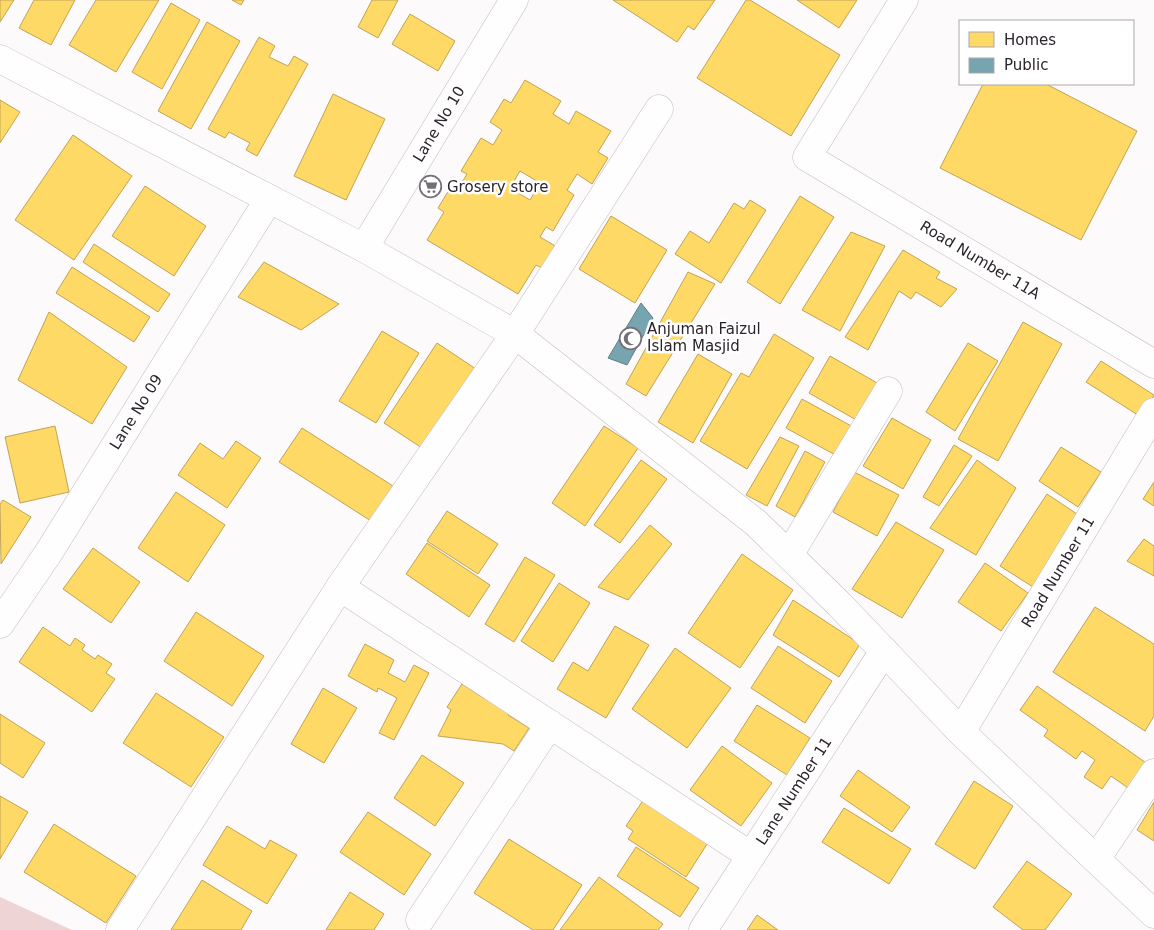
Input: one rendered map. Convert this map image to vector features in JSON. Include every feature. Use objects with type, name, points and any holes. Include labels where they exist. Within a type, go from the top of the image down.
[{"type":"street","name":"Lane No 10","points":[[364,248],[514,0]]},
{"type":"street","name":"Road Number 11A","points":[[904,0],[807,157],[1154,364]]},
{"type":"street","points":[[0,59],[364,248],[515,334],[756,523],[840,605],[961,732],[1154,914]]},
{"type":"street","points":[[120,930],[340,588],[515,334],[660,108]]},
{"type":"street","name":"Lane No 09","points":[[0,624],[48,552],[268,198]]},
{"type":"street","points":[[789,555],[888,391]]},
{"type":"street","name":"Road Number 11","points":[[961,732],[1154,412]]},
{"type":"street","points":[[340,588],[752,856]]},
{"type":"street","name":"Lane Number 11","points":[[704,930],[884,651]]},
{"type":"street","points":[[420,920],[550,724]]},
{"type":"street","points":[[1096,859],[1154,773]]},
{"type":"shaded area","points":[[0,897],[72,930],[0,930]]},
{"type":"building: Homes","points":[[0,0],[14,0],[0,22]]},
{"type":"building: Homes","points":[[34,0],[75,0],[51,45],[19,28]]},
{"type":"building: Homes","points":[[96,0],[159,0],[116,72],[69,45]]},
{"type":"building: Homes","points":[[232,0],[244,0],[241,5]]},
{"type":"building: Homes","points":[[372,0],[398,0],[378,38],[358,27]]},
{"type":"building: Homes","points":[[613,0],[715,0],[694,30],[688,26],[677,42]]},
{"type":"building: Homes","points":[[746,0],[750,0],[840,55],[791,136],[697,78]]},
{"type":"building: Homes","points":[[797,0],[857,0],[839,28]]},
{"type":"building: Homes","points":[[171,3],[200,20],[162,89],[132,72]]},
{"type":"building: Homes","points":[[410,14],[455,41],[438,71],[392,44]]},
{"type":"building: Homes","points":[[207,22],[240,41],[191,129],[158,111]]},
{"type":"building: Homes","points":[[259,37],[275,46],[269,57],[288,66],[294,56],[308,64],[257,156],[246,150],[250,143],[229,132],[225,138],[208,129]]},
{"type":"building: Homes","points":[[525,80],[561,101],[553,114],[569,124],[576,111],[611,131],[598,152],[608,158],[592,184],[577,174],[567,190],[574,195],[553,231],[546,227],[540,237],[557,247],[544,269],[536,265],[518,294],[427,240],[444,212],[438,208],[452,185],[458,189],[467,174],[461,171],[481,138],[493,145],[502,130],[490,122],[504,99],[511,103]],"holes":[[[520,171],[540,183],[530,200],[510,188]]]},
{"type":"building: Homes","points":[[982,85],[1048,85],[1137,131],[1081,240],[940,168]]},
{"type":"building: Homes","points":[[333,94],[385,119],[346,200],[294,176]]},
{"type":"building: Homes","points":[[0,100],[20,112],[0,143]]},
{"type":"building: Homes","points":[[73,135],[132,176],[74,260],[15,220]]},
{"type":"building: Homes","points":[[145,186],[206,226],[174,276],[112,236]]},
{"type":"building: Homes","points":[[800,196],[834,217],[780,304],[747,282]]},
{"type":"building: Homes","points":[[750,200],[766,210],[721,283],[675,254],[690,231],[709,243],[734,203],[744,209]]},
{"type":"building: Homes","points":[[611,216],[667,250],[635,303],[579,269]]},
{"type":"building: Homes","points":[[851,232],[885,246],[840,331],[802,310]]},
{"type":"building: Homes","points":[[94,244],[170,294],[158,312],[83,262]]},
{"type":"building: Homes","points":[[903,250],[940,272],[936,278],[957,289],[941,307],[916,292],[911,299],[899,291],[868,350],[845,337]]},
{"type":"building: Homes","points":[[264,262],[339,304],[301,330],[238,297]]},
{"type":"building: Homes","points":[[72,267],[150,317],[134,342],[56,293]]},
{"type":"building: Homes","points":[[688,272],[715,284],[646,396],[626,384]]},
{"type":"building: Homes","points":[[49,312],[127,367],[92,424],[18,380]]},
{"type":"building: Homes","points":[[1023,322],[1062,344],[998,461],[958,439]]},
{"type":"building: Homes","points":[[382,331],[419,353],[376,423],[339,401]]},
{"type":"building: Homes","points":[[774,334],[814,358],[747,469],[700,441],[741,373],[749,377]]},
{"type":"building: Homes","points":[[437,343],[476,369],[422,448],[384,423]]},
{"type":"building: Homes","points":[[968,343],[998,361],[955,431],[926,412]]},
{"type":"building: Homes","points":[[698,354],[732,374],[693,443],[658,422]]},
{"type":"building: Homes","points":[[830,356],[879,384],[858,421],[809,393]]},
{"type":"building: Homes","points":[[1101,361],[1154,395],[1141,417],[1086,382]]},
{"type":"building: Homes","points":[[802,399],[855,428],[839,457],[786,428]]},
{"type":"building: Homes","points":[[892,418],[931,440],[903,489],[863,466]]},
{"type":"building: Homes","points":[[55,426],[69,492],[20,503],[5,437]]},
{"type":"building: Homes","points":[[604,426],[638,448],[585,526],[552,503]]},
{"type":"building: Homes","points":[[302,428],[393,486],[371,521],[279,462]]},
{"type":"building: Homes","points":[[780,437],[799,446],[767,506],[746,495]]},
{"type":"building: Homes","points":[[236,441],[261,458],[227,508],[178,475],[200,443],[223,459]]},
{"type":"building: Homes","points":[[954,445],[972,456],[939,506],[923,497]]},
{"type":"building: Homes","points":[[1061,447],[1101,472],[1078,507],[1039,481]]},
{"type":"building: Homes","points":[[805,451],[825,462],[795,517],[776,506]]},
{"type":"building: Homes","points":[[641,460],[667,479],[620,543],[594,525]]},
{"type":"building: Homes","points":[[977,460],[1016,488],[976,555],[930,528]]},
{"type":"building: Homes","points":[[854,472],[899,495],[877,536],[833,512]]},
{"type":"building: Homes","points":[[1154,482],[1154,506],[1143,499]]},
{"type":"building: Homes","points":[[176,492],[225,525],[188,582],[138,548]]},
{"type":"building: Homes","points":[[1047,494],[1080,516],[1033,587],[1000,566]]},
{"type":"building: Homes","points":[[3,500],[31,517],[1,564],[0,504]]},
{"type":"building: Homes","points":[[447,511],[498,544],[478,574],[427,541]]},
{"type":"building: Homes","points":[[896,522],[944,550],[902,618],[852,589]]},
{"type":"building: Homes","points":[[650,525],[672,544],[628,600],[598,587]]},
{"type":"building: Homes","points":[[1144,539],[1154,546],[1154,576],[1127,561]]},
{"type":"building: Homes","points":[[427,543],[490,585],[469,617],[406,574]]},
{"type":"building: Homes","points":[[93,548],[140,582],[111,623],[63,589]]},
{"type":"building: Homes","points":[[742,554],[793,590],[740,668],[688,633]]},
{"type":"building: Homes","points":[[525,557],[555,575],[514,642],[485,624]]},
{"type":"building: Homes","points":[[985,563],[1028,593],[1001,631],[958,602]]},
{"type":"building: Homes","points":[[559,583],[590,603],[553,662],[521,641]]},
{"type":"building: Homes","points":[[793,600],[860,644],[839,677],[773,635]]},
{"type":"building: Homes","points":[[1095,607],[1154,644],[1154,716],[1145,731],[1053,672]]},
{"type":"building: Homes","points":[[196,612],[264,656],[232,706],[164,661]]},
{"type":"building: Homes","points":[[615,626],[649,645],[606,718],[557,689],[573,662],[588,671]]},
{"type":"building: Homes","points":[[43,627],[70,646],[75,638],[85,645],[82,650],[95,659],[98,655],[112,664],[106,673],[115,679],[92,712],[19,662]]},
{"type":"building: Homes","points":[[365,644],[394,660],[388,673],[405,682],[414,665],[429,673],[394,740],[379,733],[397,698],[378,688],[377,692],[348,676]]},
{"type":"building: Homes","points":[[778,646],[832,681],[805,723],[751,688]]},
{"type":"building: Homes","points":[[675,648],[731,688],[687,748],[632,709]]},
{"type":"building: Homes","points":[[462,684],[485,699],[488,693],[512,709],[508,715],[529,728],[514,751],[503,744],[438,736],[451,710],[447,707]]},
{"type":"building: Homes","points":[[1037,686],[1149,765],[1131,790],[1111,776],[1102,789],[1084,777],[1095,760],[1082,751],[1076,759],[1044,736],[1048,730],[1020,710]]},
{"type":"building: Homes","points":[[323,688],[357,708],[324,763],[291,744]]},
{"type":"building: Homes","points":[[156,693],[224,737],[191,787],[123,743]]},
{"type":"building: Homes","points":[[757,705],[810,738],[787,775],[734,741]]},
{"type":"building: Homes","points":[[0,714],[45,743],[23,778],[0,763]]},
{"type":"building: Homes","points":[[722,746],[772,783],[741,826],[690,790]]},
{"type":"building: Homes","points":[[422,755],[464,783],[435,826],[394,798]]},
{"type":"building: Homes","points":[[858,770],[910,807],[892,832],[840,796]]},
{"type":"building: Homes","points":[[974,781],[1013,806],[975,869],[935,844]]},
{"type":"building: Homes","points":[[0,796],[28,812],[0,859]]},
{"type":"building: Homes","points":[[644,799],[709,841],[686,877],[628,839],[633,831],[626,826]]},
{"type":"building: Homes","points":[[1154,802],[1154,841],[1137,830]]},
{"type":"building: Homes","points":[[844,808],[911,849],[889,884],[822,842]]},
{"type":"building: Homes","points":[[368,812],[431,854],[404,895],[340,852]]},
{"type":"building: Homes","points":[[54,824],[136,876],[106,923],[24,872]]},
{"type":"building: Homes","points":[[227,826],[265,849],[270,840],[297,855],[267,904],[203,865]]},
{"type":"building: Homes","points":[[509,839],[582,885],[553,930],[533,930],[474,893]]},
{"type":"building: Homes","points":[[636,847],[699,888],[680,917],[617,876]]},
{"type":"building: Homes","points":[[1027,861],[1072,894],[1045,930],[1023,930],[993,907]]},
{"type":"building: Homes","points":[[599,877],[663,924],[658,930],[560,930]]},
{"type":"building: Homes","points":[[202,880],[252,911],[241,930],[171,930]]},
{"type":"building: Homes","points":[[350,892],[384,914],[374,930],[326,930]]},
{"type":"building: Homes","points":[[757,915],[778,930],[747,930]]},
{"type":"building: Public","name":"Anjuman Faizul Islam Masjid","points":[[641,303],[653,318],[627,365],[608,358]]},
{"type":"place","name":"Grosery store","points":[[431,187]]},
{"type":"place","name":"Anjuman Faizul Islam Masjid","points":[[631,338]]}]
